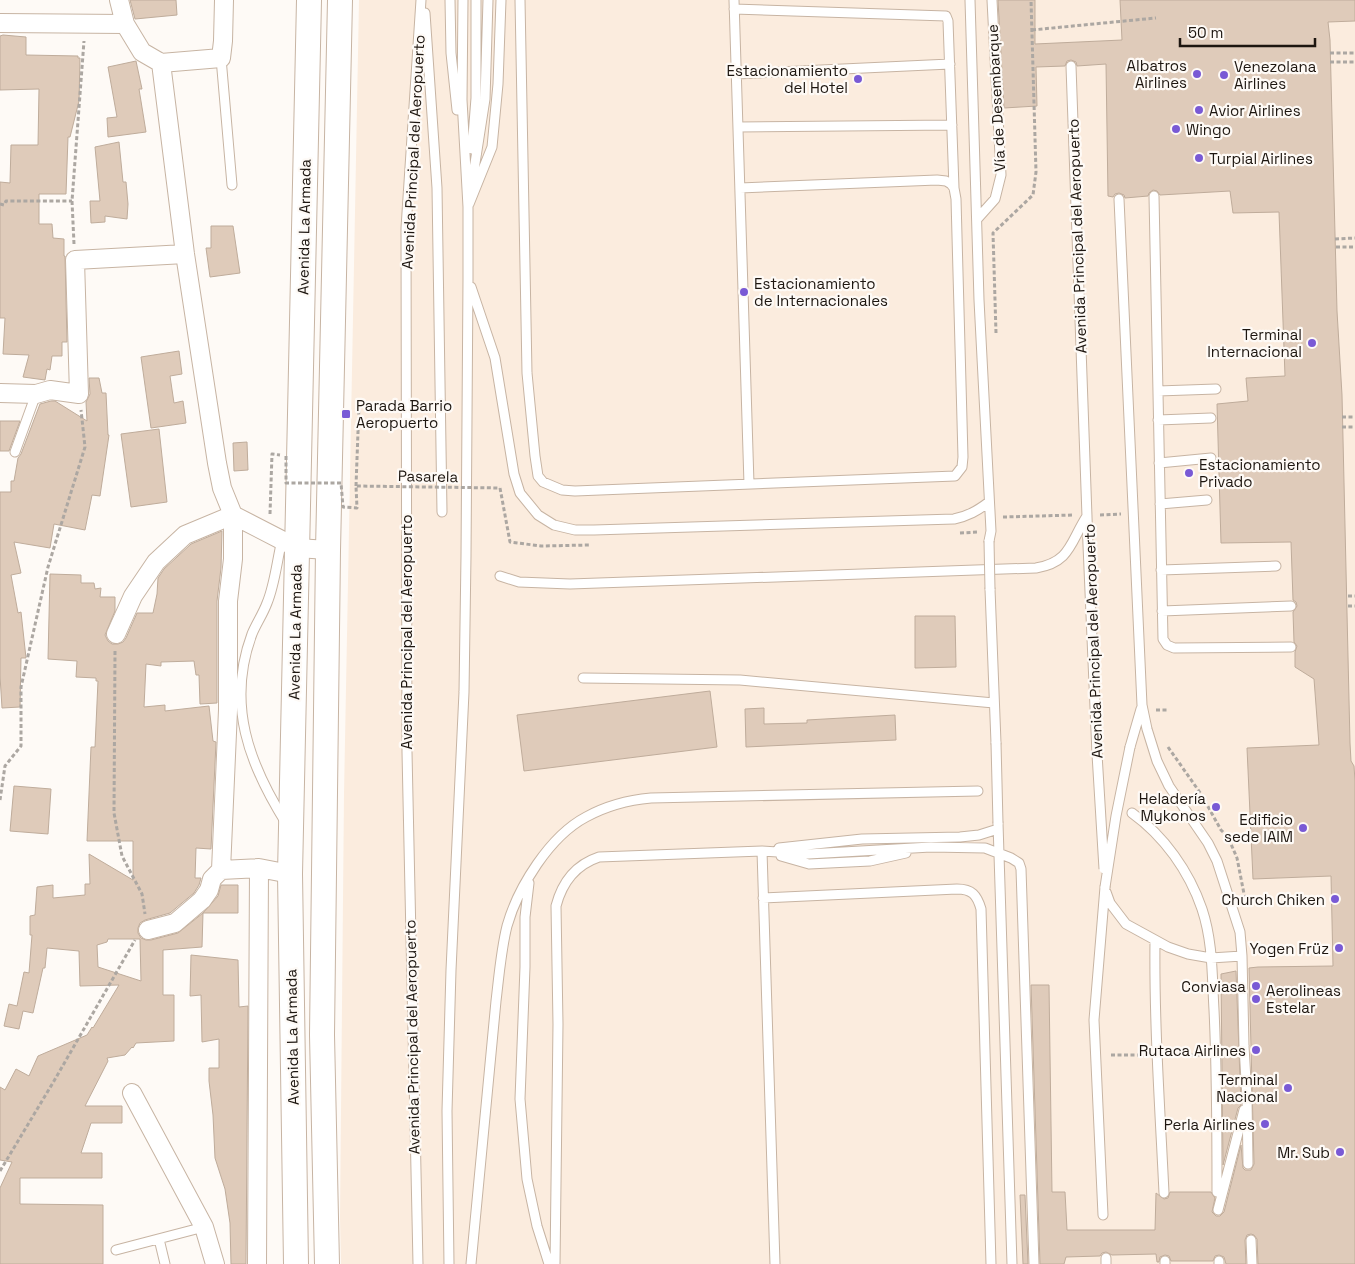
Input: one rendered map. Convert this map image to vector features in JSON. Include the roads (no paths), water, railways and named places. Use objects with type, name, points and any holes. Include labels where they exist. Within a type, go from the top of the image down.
[{"type":"main road","name":"Avenida La Armada","points":[[296,1264],[290,831],[283,541],[309,0]]},
{"type":"main road","name":"Avenida La Armada","points":[[327,1264],[322,1035],[328,550],[340,0]]},
{"type":"street","points":[[119,0],[125,24],[142,52],[162,63],[221,58],[224,0]]},
{"type":"street","points":[[0,23],[125,24]]},
{"type":"street","points":[[162,63],[185,254],[217,463],[222,488],[233,515],[233,559],[228,601],[228,710],[221,870]]},
{"type":"street","points":[[0,393],[36,394],[50,390],[79,394],[75,260],[185,254]]},
{"type":"street","points":[[233,515],[283,541],[328,550]]},
{"type":"street","points":[[116,634],[133,596],[156,562],[185,535],[233,515]]},
{"type":"street","points":[[257,1264],[259,868]]},
{"type":"street","points":[[148,930],[175,924],[202,900],[209,890],[212,879],[221,870],[259,868],[290,874]]},
{"type":"street","points":[[132,1094],[204,1227],[215,1264]]},
{"type":"lane","points":[[423,0],[437,188],[442,512]]},
{"type":"lane","name":"Avenida Principal del Aeropuerto","points":[[418,1264],[406,752],[406,228],[423,0]]},
{"type":"lane","points":[[450,0],[451,53],[468,207]]},
{"type":"lane","points":[[449,1264],[448,1092],[451,970],[464,692],[468,207],[462,100],[463,0]]},
{"type":"lane","points":[[468,207],[476,98],[476,0]]},
{"type":"lane","points":[[468,207],[486,99],[488,0]]},
{"type":"lane","points":[[468,207],[492,147],[498,84],[500,0]]},
{"type":"lane","points":[[520,0],[528,373],[538,476],[543,482],[552,487],[575,491],[948,478],[959,473],[963,457],[958,239],[954,188],[948,20],[946,16],[734,5],[749,484]]},
{"type":"lane","points":[[970,0],[979,300],[989,502],[990,588],[1012,1264]]},
{"type":"lane","name":"Vía de Desembarque","points":[[978,218],[995,199],[1001,175],[992,0]]},
{"type":"lane","points":[[221,58],[232,185]]},
{"type":"lane","points":[[736,74],[950,64]]},
{"type":"lane","name":"Avenida Principal del Aeropuerto","points":[[1071,66],[1087,515],[1097,754],[1105,887],[1094,1020],[1103,1214]]},
{"type":"lane","points":[[738,128],[952,125]]},
{"type":"lane","points":[[740,188],[937,180],[946,181],[954,188]]},
{"type":"lane","points":[[1154,196],[1163,639],[1167,645],[1174,648],[1291,646]]},
{"type":"lane","points":[[1119,199],[1142,705],[1151,744],[1163,774],[1208,843],[1217,861],[1240,932],[1248,1164]]},
{"type":"lane","points":[[468,280],[495,358],[514,474],[520,493],[538,516],[554,526],[575,530],[594,530],[954,519],[966,517],[989,502]]},
{"type":"lane","points":[[1158,391],[1216,389]]},
{"type":"lane","points":[[15,452],[36,394]]},
{"type":"lane","points":[[1158,420],[1211,418]]},
{"type":"lane","points":[[1159,463],[1211,458]]},
{"type":"lane","points":[[1160,504],[1207,500]]},
{"type":"lane","points":[[500,576],[518,582],[570,584],[1036,568],[1054,563],[1066,553],[1087,515]]},
{"type":"lane","points":[[283,541],[268,602],[252,635],[244,665],[241,687],[241,710],[246,741],[264,785],[290,831]]},
{"type":"lane","points":[[1161,570],[1276,566]]},
{"type":"lane","points":[[1162,611],[1291,606]]},
{"type":"lane","points":[[583,678],[740,680],[994,703]]},
{"type":"lane","points":[[1142,705],[1130,747],[1117,808],[1105,887],[1110,903],[1126,924],[1155,940],[1188,954],[1211,958],[1242,956]]},
{"type":"lane","points":[[471,1264],[500,961],[508,925],[530,876],[563,833],[586,816],[630,800],[978,791]]},
{"type":"lane","points":[[1132,813],[1149,825],[1164,843],[1189,879],[1202,909],[1211,958],[1216,1055],[1217,1192]]},
{"type":"lane","points":[[762,851],[807,844],[862,839],[980,835],[998,826]]},
{"type":"lane","points":[[555,1264],[558,1024],[556,913],[560,893],[578,867],[586,861],[599,857],[762,851],[808,854],[931,848],[984,848],[998,852],[1019,863],[1021,869],[1034,1264]]},
{"type":"lane","points":[[762,851],[775,1264]]},
{"type":"lane","points":[[530,876],[525,917],[520,1099],[527,1179],[537,1226],[549,1264]]},
{"type":"lane","points":[[763,898],[965,889],[971,891],[976,896],[981,909],[991,1264]]},
{"type":"lane","points":[[1155,940],[1154,988],[1164,1193]]},
{"type":"lane","points":[[1218,1210],[1247,1098]]},
{"type":"lane","points":[[116,1250],[204,1227]]},
{"type":"lane","points":[[159,1239],[165,1264]]},
{"type":"lane","points":[[1251,1240],[1252,1264]]},
{"type":"place","name":"Albatros Airlines","points":[[1197,74]]},
{"type":"place","name":"Venezolana Airlines","points":[[1224,75]]},
{"type":"place","name":"Estacionamiento del Hotel","points":[[858,79]]},
{"type":"place","name":"Avior Airlines","points":[[1199,110]]},
{"type":"place","name":"Wingo","points":[[1176,129]]},
{"type":"place","name":"Turpial Airlines","points":[[1199,158]]},
{"type":"place","name":"Estacionamiento de Internacionales","points":[[744,292]]},
{"type":"place","name":"Terminal Internacional","points":[[1312,343]]},
{"type":"place","name":"Parada Barrio Aeropuerto","points":[[346,414]]},
{"type":"place","name":"Estacionamiento Privado","points":[[1189,473]]},
{"type":"place","name":"Heladería Mykonos","points":[[1216,807]]},
{"type":"place","name":"Edificio sede IAIM","points":[[1303,828]]},
{"type":"place","name":"Church Chiken","points":[[1335,899]]},
{"type":"place","name":"Yogen Früz","points":[[1339,948]]},
{"type":"place","name":"Conviasa","points":[[1256,986]]},
{"type":"place","name":"Aerolineas Estelar","points":[[1256,999]]},
{"type":"place","name":"Rutaca Airlines","points":[[1256,1050]]},
{"type":"place","name":"Terminal Nacional","points":[[1288,1088]]},
{"type":"place","name":"Perla Airlines","points":[[1265,1124]]},
{"type":"place","name":"Mr. Sub","points":[[1340,1152]]}]
